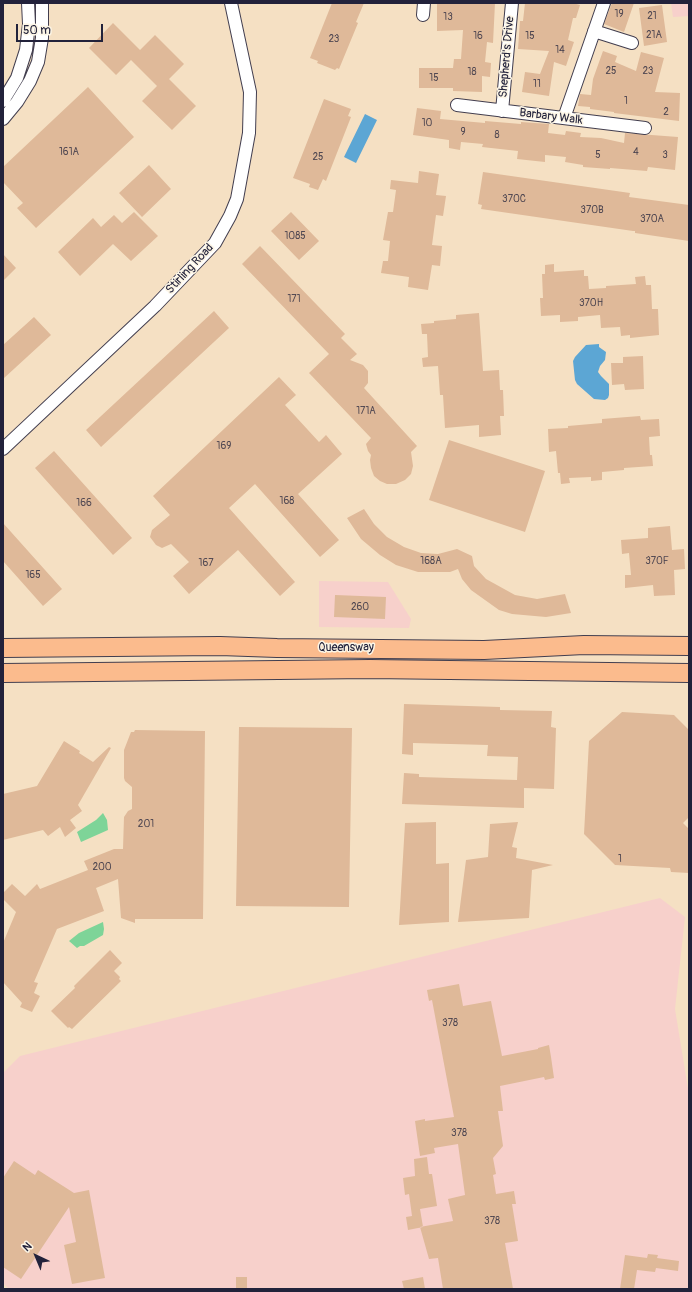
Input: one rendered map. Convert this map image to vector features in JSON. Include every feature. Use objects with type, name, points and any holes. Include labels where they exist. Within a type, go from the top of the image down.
[{"type":"main road","name":"Queensway","points":[[3,649],[220,646],[484,650],[584,645],[689,646]]},
{"type":"main road","points":[[28,648],[21,656],[20,663],[29,673]]},
{"type":"main road","points":[[3,649],[9,660],[9,666],[3,673]]},
{"type":"main road","name":"Queensway","points":[[3,673],[370,669],[689,673]]},
{"type":"street","points":[[3,102],[17,78],[26,50],[29,24],[28,3]]},
{"type":"street","points":[[3,119],[17,102],[30,81],[38,62],[42,38],[42,3]]},
{"type":"street","name":"Stirling Road","points":[[3,449],[155,306],[215,243],[230,216],[237,199],[249,133],[250,92],[231,3]]},
{"type":"street","name":"Shepherd's Drive","points":[[502,111],[512,3]]},
{"type":"street","points":[[564,118],[604,3]]},
{"type":"street","points":[[594,31],[632,43]]},
{"type":"street","name":"Barbary Walk","points":[[457,105],[645,128]]},
{"type":"shaded area","points":[[671,3],[689,3],[689,16],[673,17]]},
{"type":"shaded area","points":[[319,581],[388,582],[411,619],[409,628],[319,627]]},
{"type":"shaded area","points":[[660,898],[685,917],[675,1009],[689,1095],[689,1289],[9,1289],[3,1283],[3,1073],[20,1056]]},
{"type":"green space","points":[[103,813],[107,820],[108,830],[81,842],[77,832],[96,820]]},
{"type":"green space","points":[[103,922],[103,935],[84,946],[77,948],[69,941],[79,933]]},
{"type":"water","points":[[365,114],[377,120],[356,163],[344,157]]},
{"type":"water","points":[[599,344],[599,347],[606,352],[605,360],[600,366],[598,372],[609,384],[609,395],[605,400],[594,399],[577,384],[575,380],[573,361],[575,357],[586,345]]},
{"type":"building","points":[[332,3],[364,3],[356,22],[358,23],[339,69],[337,68],[335,70],[317,63],[318,61],[310,58]]},
{"type":"building","points":[[437,3],[495,3],[493,43],[487,42],[485,62],[491,63],[490,77],[482,76],[482,92],[453,91],[453,88],[419,88],[419,68],[453,68],[454,59],[461,59],[463,30],[437,31]]},
{"type":"building","points":[[525,3],[573,3],[580,5],[576,18],[573,18],[568,40],[574,42],[566,66],[554,62],[549,96],[522,92],[525,72],[540,74],[549,51],[518,49],[520,21],[523,21]]},
{"type":"building","points":[[612,3],[634,3],[624,32],[604,24]]},
{"type":"building","points":[[662,5],[667,42],[644,46],[639,8]]},
{"type":"building","points":[[113,23],[140,50],[155,35],[184,64],[169,79],[196,106],[172,130],[142,101],[157,86],[131,60],[116,75],[89,48]]},
{"type":"building","points":[[603,51],[617,56],[615,62],[636,71],[641,52],[664,58],[655,92],[680,93],[679,121],[614,113],[590,109],[590,107],[578,106],[580,94],[591,95],[593,79]]},
{"type":"building","points":[[88,87],[134,137],[36,228],[17,208],[23,203],[3,182],[3,167]]},
{"type":"building","points":[[324,99],[351,109],[348,116],[351,117],[326,181],[323,179],[318,190],[309,187],[310,184],[293,178]]},
{"type":"building","points":[[417,108],[441,111],[440,119],[485,123],[485,121],[521,124],[521,122],[549,124],[548,133],[565,135],[566,131],[581,133],[580,137],[601,138],[624,143],[625,133],[678,137],[675,170],[648,167],[647,171],[583,167],[583,165],[565,162],[566,157],[545,155],[545,162],[517,159],[518,151],[482,147],[483,144],[461,142],[460,150],[449,148],[449,140],[413,135]]},
{"type":"building","points":[[149,165],[171,189],[142,217],[119,193]]},
{"type":"building","points":[[419,171],[439,174],[436,195],[446,196],[443,216],[436,215],[432,245],[442,246],[440,266],[432,265],[428,290],[408,287],[409,277],[381,273],[383,261],[388,261],[390,241],[383,240],[388,212],[393,212],[396,190],[390,189],[391,180],[418,183]]},
{"type":"building","points":[[483,172],[630,193],[629,197],[689,205],[689,241],[635,233],[635,231],[481,209],[482,205],[478,204]]},
{"type":"building","points":[[134,212],[158,236],[131,261],[113,244],[80,276],[58,252],[93,218],[101,227],[114,215],[122,223]]},
{"type":"building","points":[[291,212],[319,241],[299,260],[271,231]]},
{"type":"building","points":[[260,246],[345,334],[341,338],[357,354],[350,360],[363,365],[368,371],[368,383],[364,388],[417,446],[411,452],[413,466],[411,474],[405,480],[396,484],[387,484],[374,476],[371,468],[371,455],[366,444],[371,438],[309,373],[329,354],[242,264]]},
{"type":"building","points":[[3,254],[16,268],[3,281]]},
{"type":"building","points":[[554,264],[554,272],[584,270],[584,276],[588,276],[589,289],[636,284],[635,277],[645,276],[646,285],[651,285],[652,309],[658,309],[659,335],[630,338],[630,335],[621,336],[620,327],[601,328],[600,315],[578,317],[578,321],[560,322],[560,315],[541,316],[540,298],[543,298],[542,274],[545,274],[545,265]]},
{"type":"building","points":[[214,311],[229,328],[101,447],[86,430]]},
{"type":"building","points":[[479,313],[483,371],[499,370],[500,390],[503,390],[504,416],[500,416],[501,435],[479,437],[479,425],[445,428],[443,395],[440,395],[438,366],[423,367],[422,358],[428,357],[427,334],[422,334],[421,324],[456,319],[456,315]]},
{"type":"building","points":[[34,317],[51,335],[3,379],[3,345]]},
{"type":"building","points":[[643,356],[644,389],[625,390],[624,384],[612,385],[611,363],[623,363],[623,357]]},
{"type":"building","points":[[279,377],[296,395],[285,405],[319,442],[326,435],[342,454],[298,494],[339,540],[320,557],[255,484],[229,508],[295,582],[280,596],[238,550],[189,594],[173,576],[189,562],[171,544],[162,548],[156,545],[150,537],[152,530],[170,515],[153,496]]},
{"type":"building","points":[[640,416],[641,420],[659,419],[660,436],[649,437],[650,455],[652,455],[653,466],[624,468],[624,470],[602,472],[602,480],[591,481],[591,477],[569,478],[570,483],[561,484],[560,473],[558,473],[556,451],[549,452],[548,429],[568,428],[568,426],[602,423],[602,419]]},
{"type":"building","points":[[449,440],[545,471],[525,532],[429,500]]},
{"type":"building","points":[[54,451],[132,538],[113,555],[35,468]]},
{"type":"building","points":[[364,509],[374,524],[387,537],[404,547],[421,553],[438,554],[457,549],[472,556],[474,566],[486,579],[515,595],[537,599],[565,594],[571,613],[546,617],[512,614],[499,610],[471,590],[462,579],[458,569],[450,572],[418,572],[396,565],[380,555],[361,539],[347,518]]},
{"type":"building","points":[[3,523],[62,589],[43,606],[3,561]]},
{"type":"building","points":[[670,526],[672,550],[684,549],[685,569],[674,570],[675,595],[654,596],[653,585],[625,588],[625,575],[631,575],[629,553],[622,554],[621,540],[648,538],[648,528]]},
{"type":"building","points":[[335,595],[386,597],[385,619],[334,617]]},
{"type":"building","points":[[404,704],[500,707],[500,710],[552,711],[551,727],[556,728],[554,789],[524,788],[524,808],[402,804],[404,773],[419,774],[419,777],[517,780],[518,757],[487,756],[488,745],[413,743],[413,755],[402,754]]},
{"type":"building","points":[[622,712],[674,715],[689,730],[689,817],[683,823],[689,829],[689,873],[671,872],[670,868],[615,865],[584,834],[589,741]]},
{"type":"building","points":[[239,727],[352,728],[349,907],[236,906]]},
{"type":"building","points":[[135,730],[205,731],[203,919],[135,919],[135,923],[121,918],[118,879],[96,888],[104,911],[57,929],[34,982],[38,983],[34,993],[40,996],[32,1012],[20,1007],[22,1003],[3,982],[3,943],[16,912],[3,899],[3,893],[12,884],[25,896],[37,884],[40,889],[88,870],[84,861],[114,849],[123,849],[124,817],[128,811],[132,809],[132,787],[125,781],[124,778],[124,750],[131,732],[134,732]]},
{"type":"building","points":[[64,741],[80,751],[79,753],[93,762],[109,747],[111,748],[78,805],[82,811],[70,820],[76,828],[65,837],[60,827],[48,836],[43,830],[3,840],[3,794],[37,786]]},
{"type":"building","points":[[436,822],[436,864],[449,863],[449,922],[399,925],[405,823]]},
{"type":"building","points":[[518,822],[512,847],[517,848],[516,858],[553,865],[532,870],[529,918],[458,922],[466,860],[488,857],[490,824]]},
{"type":"building","points":[[110,950],[122,963],[114,971],[120,977],[119,979],[121,981],[72,1029],[69,1027],[68,1028],[51,1011],[75,988],[74,986]]},
{"type":"building","points":[[459,984],[463,1006],[491,1001],[502,1056],[538,1049],[549,1045],[554,1078],[545,1080],[544,1077],[500,1086],[503,1111],[498,1111],[503,1146],[493,1158],[496,1174],[493,1175],[496,1194],[514,1191],[516,1204],[512,1204],[518,1241],[505,1243],[513,1289],[443,1289],[438,1258],[429,1259],[420,1227],[453,1221],[448,1199],[465,1195],[458,1144],[434,1148],[435,1153],[420,1156],[415,1121],[454,1117],[432,1000],[429,1001],[427,990]]},
{"type":"building","points":[[427,1157],[429,1174],[432,1174],[437,1206],[420,1209],[423,1227],[408,1230],[406,1217],[412,1216],[409,1194],[405,1195],[403,1178],[415,1176],[414,1159]]},
{"type":"building","points":[[14,1161],[35,1175],[38,1170],[74,1193],[89,1190],[105,1278],[72,1284],[64,1245],[76,1242],[69,1207],[21,1279],[3,1267],[3,1178]]},
{"type":"building","points":[[648,1254],[658,1255],[657,1258],[679,1261],[678,1271],[656,1268],[655,1272],[637,1270],[634,1289],[620,1289],[625,1255],[647,1258]]},
{"type":"building","points":[[236,1277],[247,1277],[247,1289],[236,1289]]},
{"type":"building","points":[[423,1277],[425,1289],[404,1289],[402,1281]]}]
